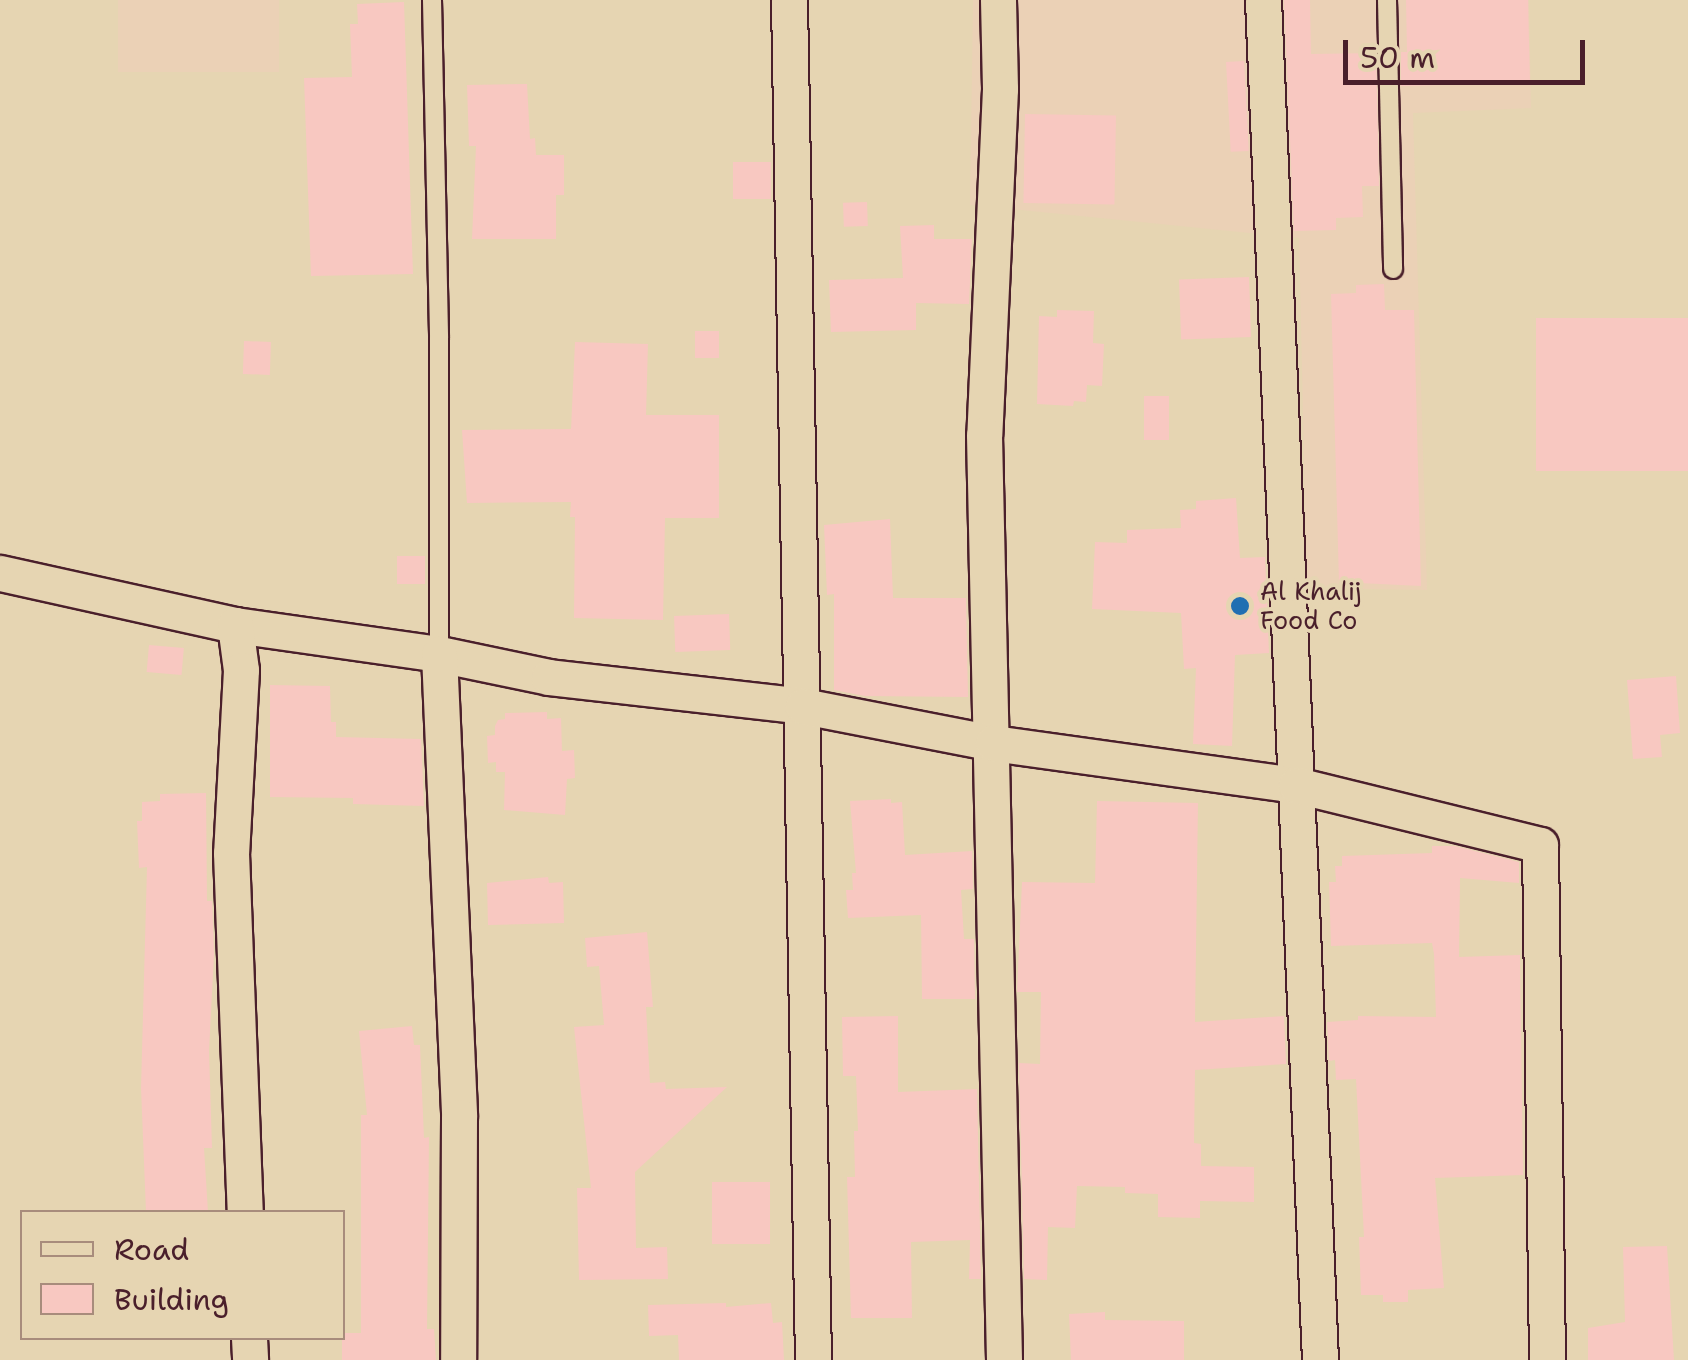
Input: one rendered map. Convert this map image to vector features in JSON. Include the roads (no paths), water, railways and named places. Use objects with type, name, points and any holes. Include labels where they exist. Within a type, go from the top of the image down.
[{"type":"street","points":[[789,0],[813,1360]]},
{"type":"street","points":[[998,0],[1000,89],[984,435],[1004,1360]]},
{"type":"street","points":[[1263,0],[1320,1360]]},
{"type":"street","points":[[0,574],[235,624],[439,654],[550,677],[803,706],[993,743],[1296,785],[1540,845],[1547,1360]]},
{"type":"street","points":[[235,624],[241,670],[231,853],[245,1210]]},
{"type":"street","points":[[439,654],[459,1117],[458,1360]]},
{"type":"lane","points":[[432,0],[439,338],[439,654]]},
{"type":"lane","points":[[1387,0],[1393,269]]},
{"type":"place","name":"Al Khalij Food Co","points":[[1240,606]]}]
